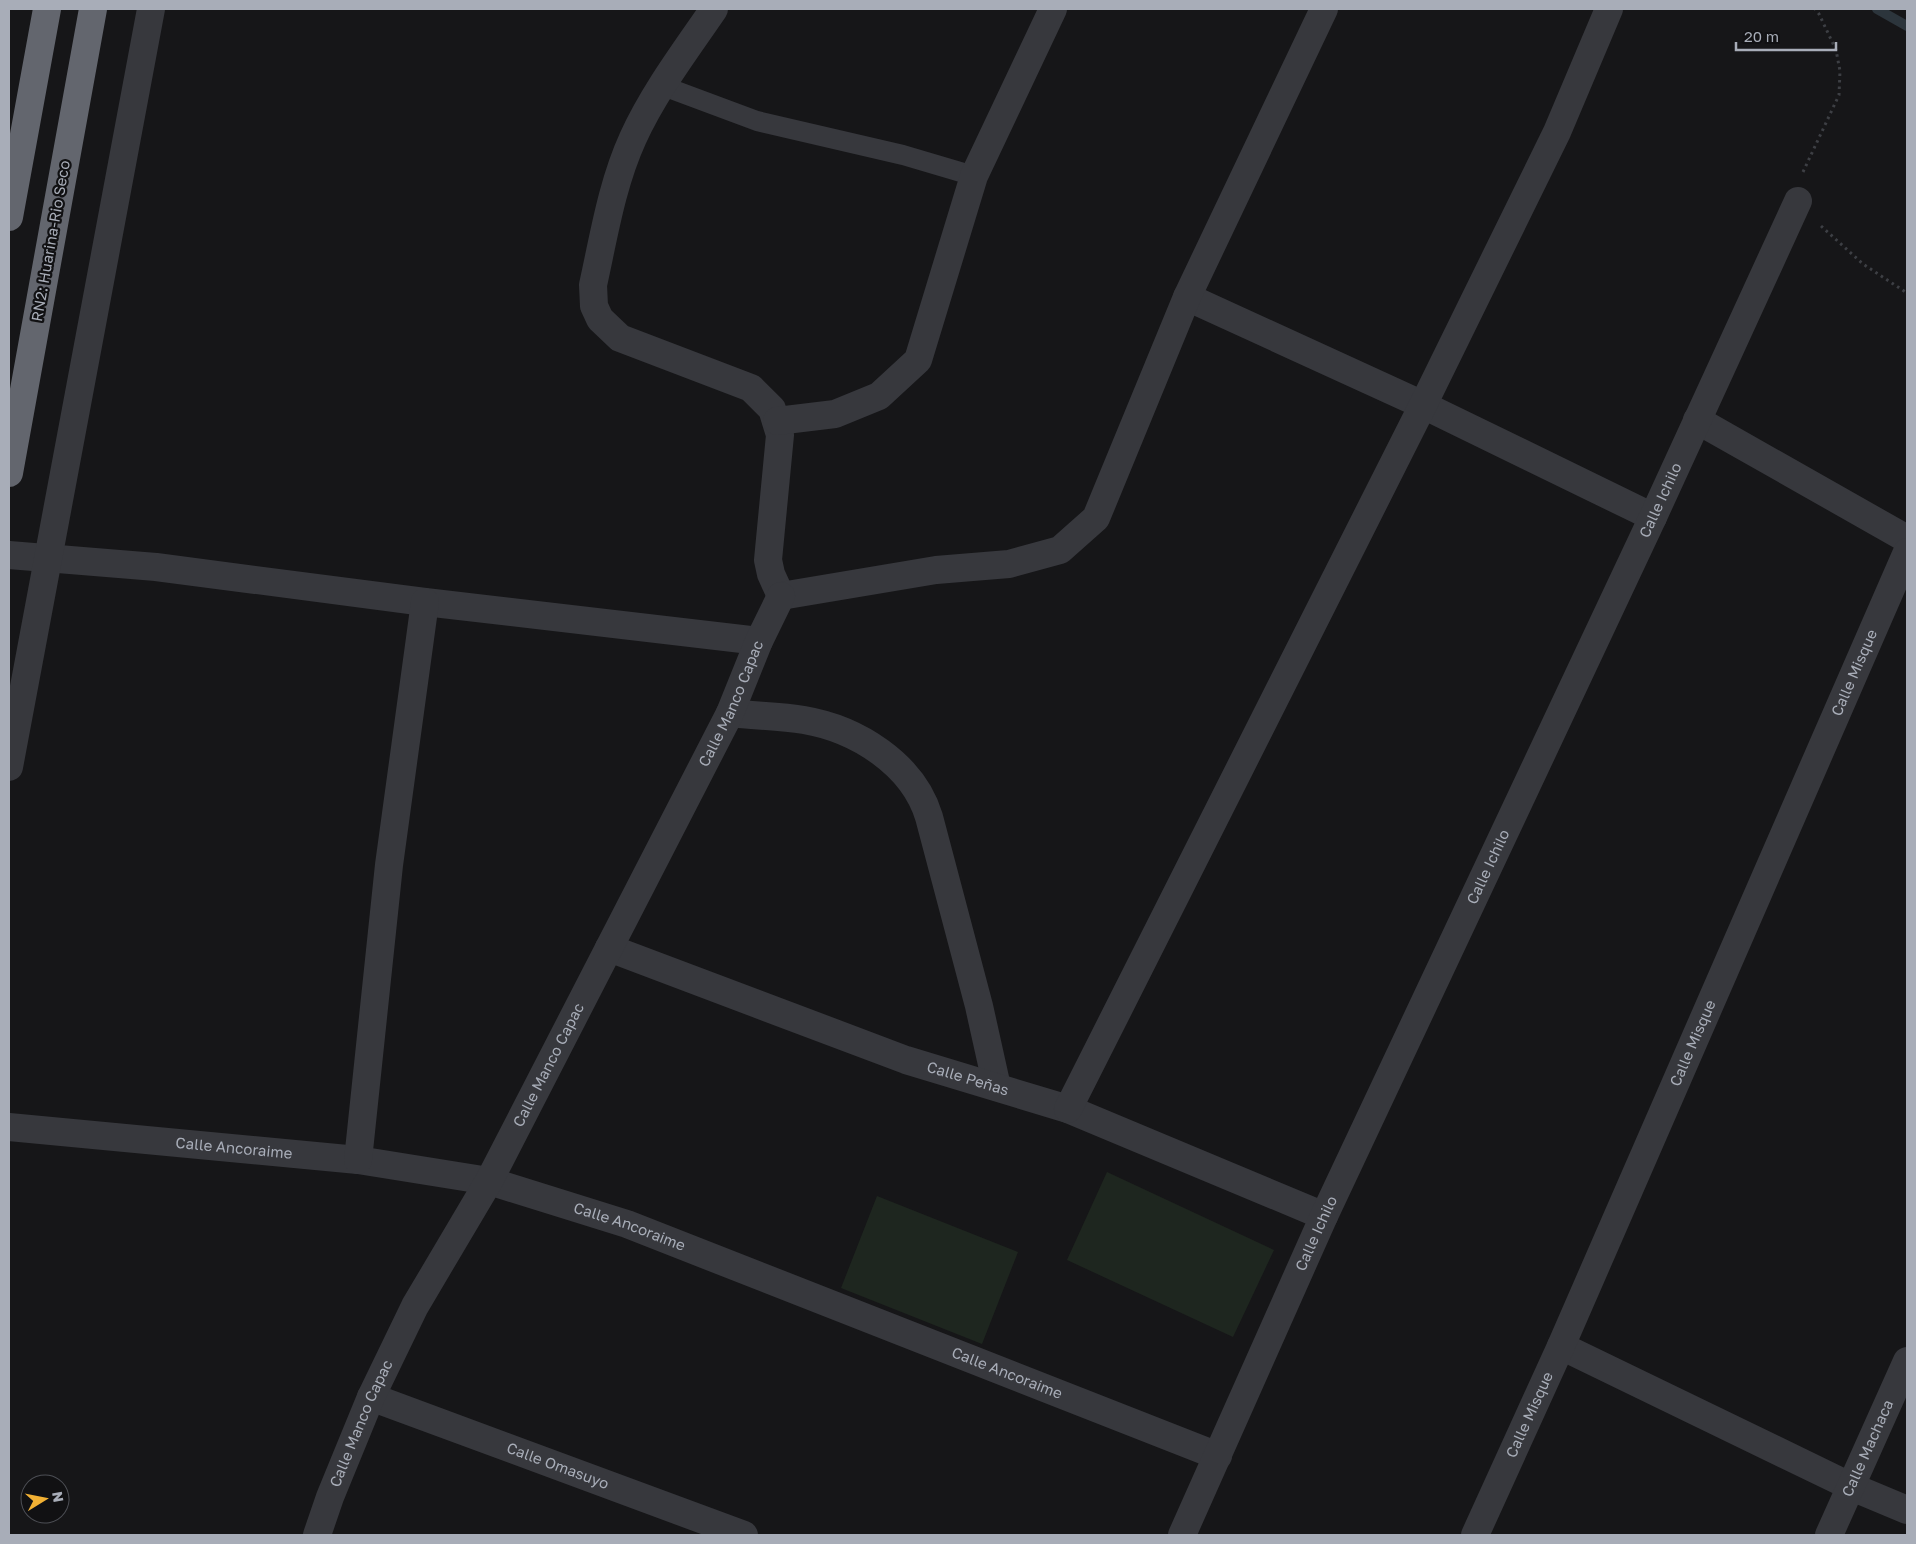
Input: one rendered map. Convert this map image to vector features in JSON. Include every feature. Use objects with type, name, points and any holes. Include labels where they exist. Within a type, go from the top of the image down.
[{"type":"highway","points":[[9,217],[47,9]]},
{"type":"highway","name":"RN2: Huarina-Rio Seco","points":[[9,473],[93,9]]},
{"type":"street","points":[[9,767],[151,9]]},
{"type":"street","points":[[714,9],[663,86],[634,138],[614,190],[593,284],[594,306],[600,319],[620,338],[751,388],[772,409],[777,421],[780,449],[768,560],[771,574],[781,596],[936,570],[1009,564],[1060,550],[1096,518],[1187,297],[1313,37],[1324,9]]},
{"type":"street","points":[[777,421],[834,414],[879,396],[918,360],[974,176],[1054,9]]},
{"type":"street","points":[[1068,1109],[1423,405],[1557,132],[1609,9]]},
{"type":"street","name":"Calle Ichilo","points":[[1182,1535],[1324,1216],[1653,518],[1798,201]]},
{"type":"street","points":[[1187,297],[1423,405],[1653,518]]},
{"type":"street","points":[[1697,420],[1907,539]]},
{"type":"street","name":"Calle Misque","points":[[1475,1535],[1561,1346],[1907,552]]},
{"type":"street","points":[[9,555],[156,567],[425,602],[760,641]]},
{"type":"street","name":"Calle Manco Capac","points":[[317,1535],[330,1497],[371,1397],[415,1306],[488,1181],[609,948],[730,713],[781,596]]},
{"type":"street","points":[[358,1160],[389,865],[425,602]]},
{"type":"street","points":[[730,713],[804,720],[831,727],[875,749],[909,777],[924,802],[929,817],[979,1006],[997,1087]]},
{"type":"street","name":"Calle Peñas","points":[[609,948],[906,1060],[1068,1109],[1324,1216]]},
{"type":"street","name":"Calle Ancoraime","points":[[9,1127],[358,1160],[488,1181],[627,1224],[1218,1456]]},
{"type":"street","points":[[1561,1346],[1852,1487],[1907,1510]]},
{"type":"street","name":"Calle Machaca","points":[[1829,1535],[1907,1361]]},
{"type":"street","name":"Calle Omasuyo","points":[[371,1397],[744,1535]]},
{"type":"lane","points":[[663,86],[758,120],[903,155],[974,176]]},
{"type":"path","points":[[1814,9],[1819,14],[1836,50],[1840,71],[1839,95],[1802,174],[1798,201],[1816,222],[1863,264],[1907,293]]},
{"type":"shaded area","points":[[1107,1172],[1274,1250],[1233,1337],[1067,1260]]},
{"type":"shaded area","points":[[877,1196],[1018,1252],[982,1344],[841,1288]]},
{"type":"waterway","points":[[1877,9],[1907,26]]}]
